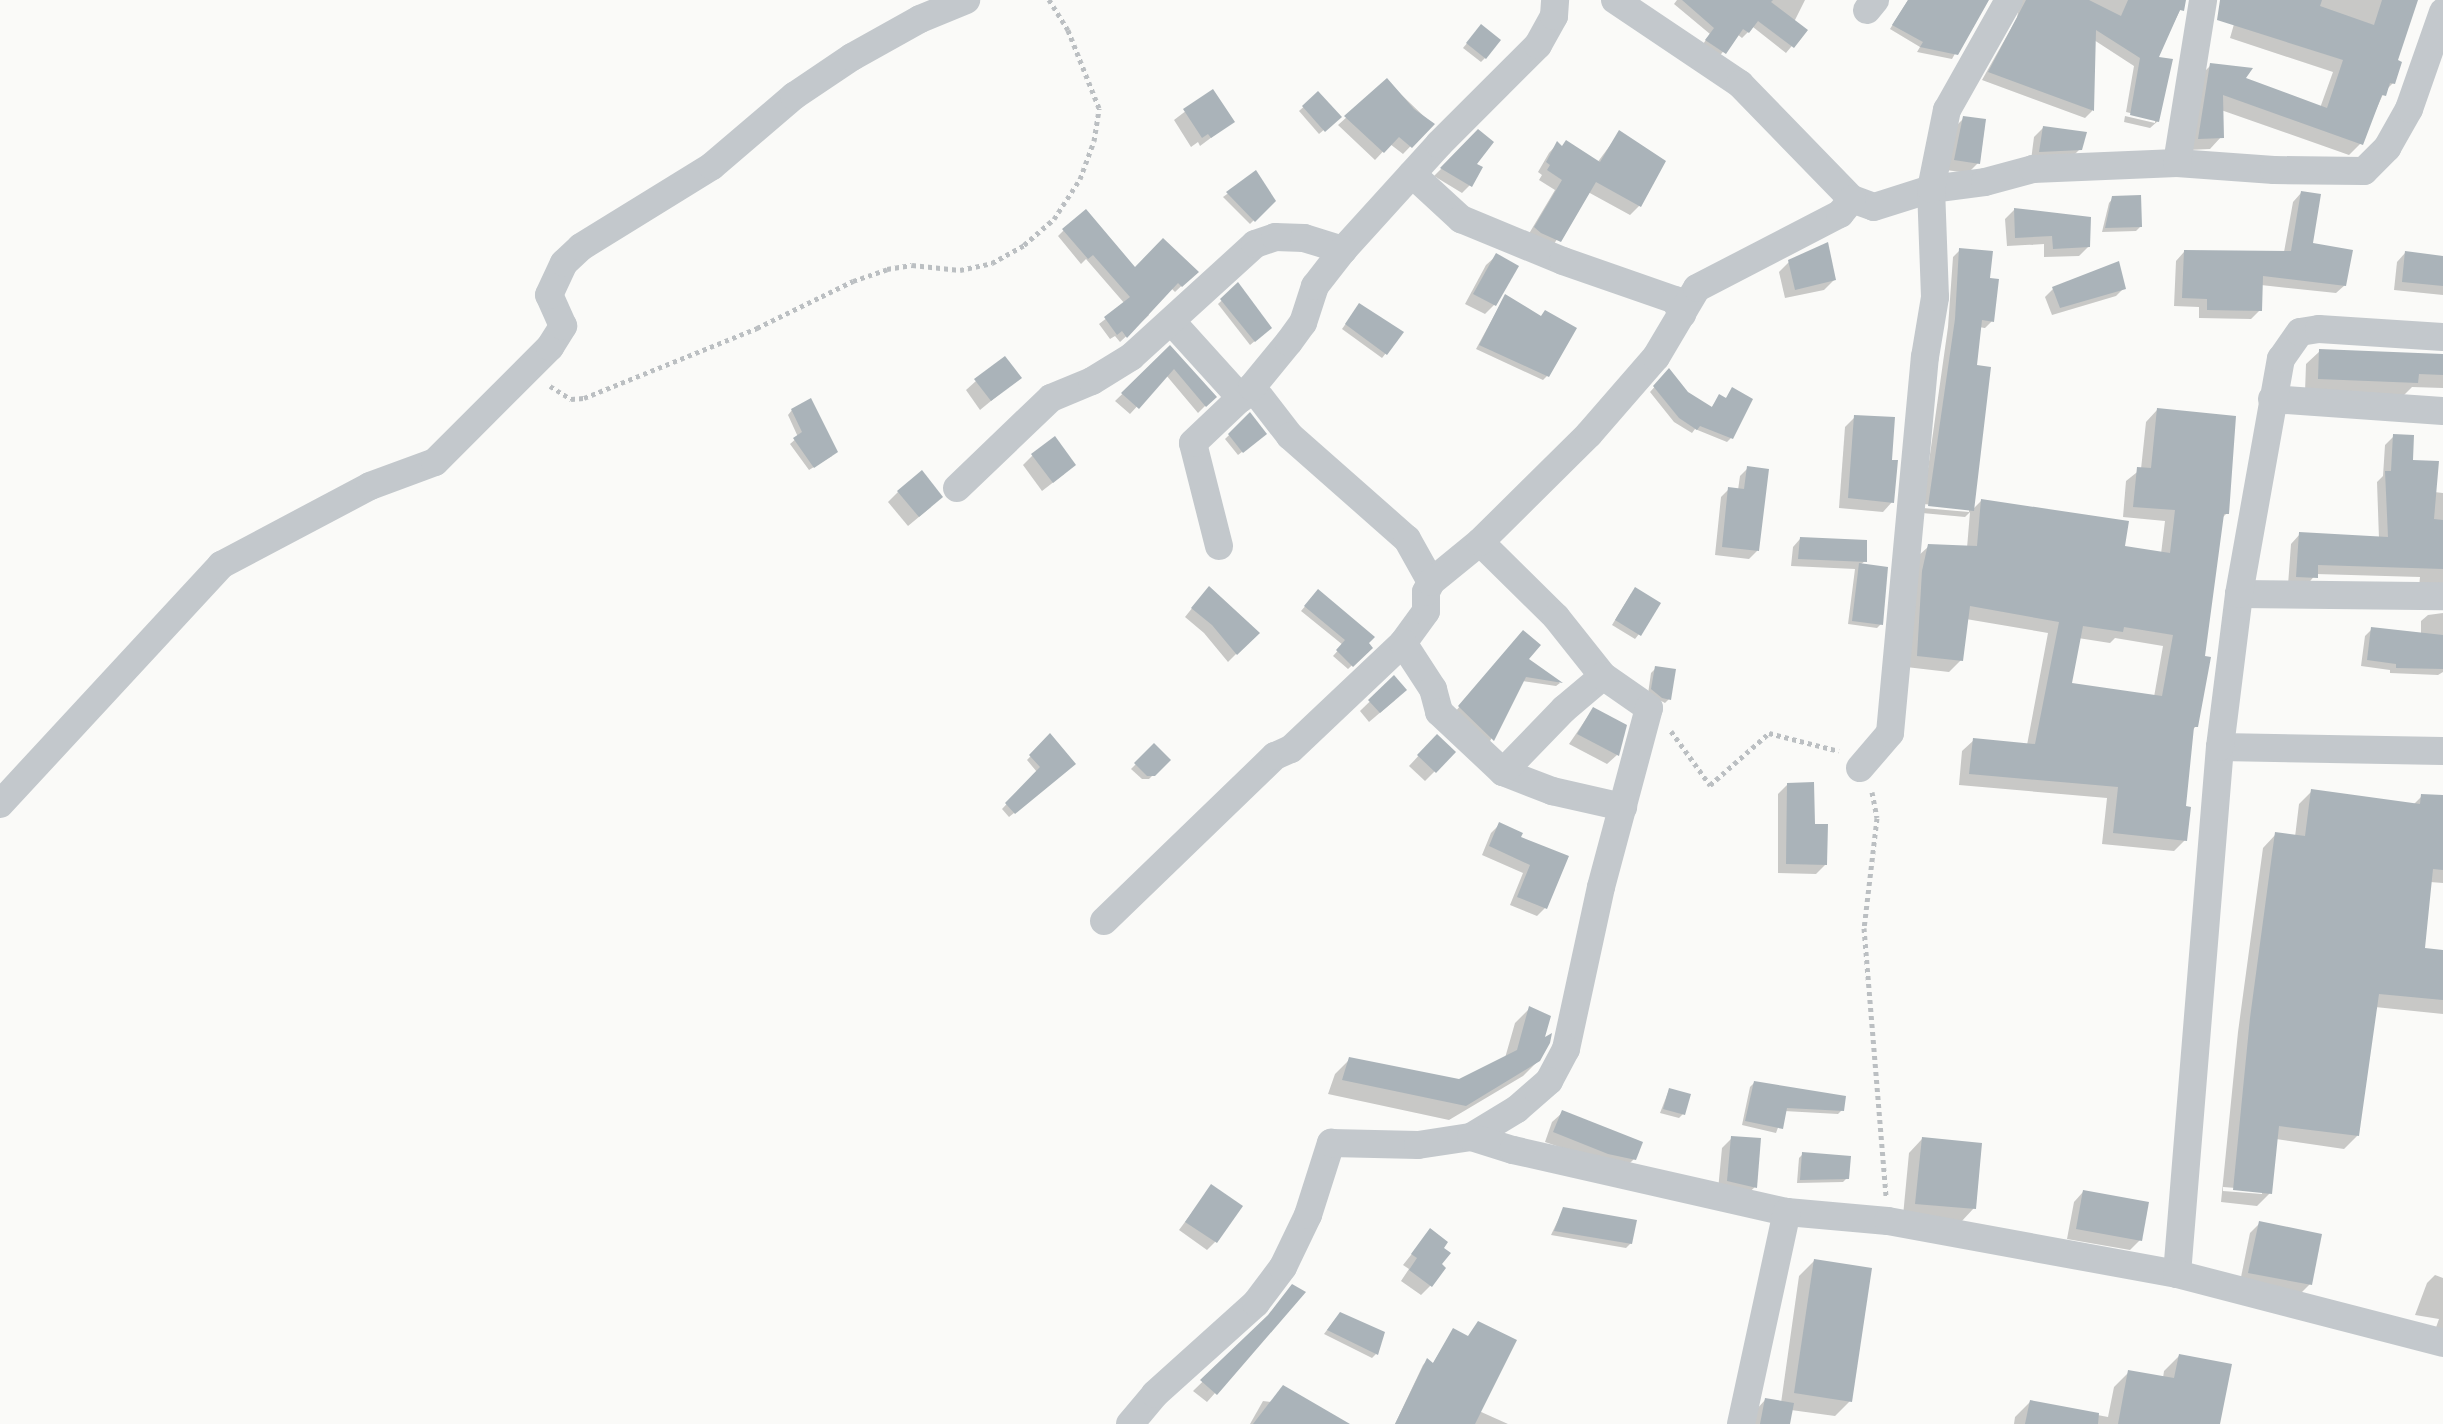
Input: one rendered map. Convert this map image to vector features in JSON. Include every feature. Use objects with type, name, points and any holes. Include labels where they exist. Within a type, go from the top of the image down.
[{"type":"street","points":[[0,804],[221,565],[370,486],[435,462],[550,347],[563,326],[549,295],[564,263],[581,247],[712,166],[755,126],[852,57],[920,19],[966,0]]},
{"type":"street","points":[[1219,546],[1193,443],[1246,393],[1303,323],[1315,286],[1343,250],[1538,45],[1554,16],[1555,0]]},
{"type":"street","points":[[1615,0],[1740,84],[1852,199],[1874,207],[1931,189],[1985,182],[2033,169],[2177,163],[2274,170],[2364,171],[2387,148],[2409,109],[2443,12]]},
{"type":"street","points":[[1860,768],[1890,733],[1925,357],[1935,297],[1931,189],[1947,110],[2009,0]]},
{"type":"street","points":[[2177,163],[2203,0]]},
{"type":"street","points":[[1412,174],[1461,219],[1563,261],[1675,300],[1682,314]]},
{"type":"street","points":[[1104,921],[1275,756],[1291,749],[1403,643],[1426,611],[1426,592],[1431,582],[1480,542],[1589,434],[1656,357],[1697,288],[1840,214],[1852,199]]},
{"type":"street","points":[[957,488],[1051,398],[1105,373],[1172,322],[1255,244],[1275,237],[1304,238],[1343,250]]},
{"type":"street","points":[[1172,322],[1290,436],[1407,539],[1431,582]]},
{"type":"street","points":[[2177,1274],[2220,747],[2239,594],[2281,359],[2300,332],[2319,329],[2443,337]]},
{"type":"street","points":[[2272,399],[2443,411]]},
{"type":"street","points":[[1130,1424],[1155,1394],[1256,1303],[1283,1267],[1308,1215],[1331,1143],[1418,1145],[1471,1137],[1517,1109],[1549,1081],[1566,1049],[1597,902],[1649,708],[1603,676],[1556,617],[1480,542]]},
{"type":"street","points":[[2239,594],[2443,596]]},
{"type":"street","points":[[1403,643],[1433,689],[1439,712],[1503,772],[1552,791],[1623,807]]},
{"type":"street","points":[[1503,772],[1564,709],[1603,676]]},
{"type":"street","points":[[2220,747],[2443,751]]},
{"type":"street","points":[[1471,1137],[1513,1150],[1787,1212],[1888,1221],[2177,1274],[2443,1343]]},
{"type":"street","points":[[1741,1424],[1787,1212]]},
{"type":"path","points":[[526,370],[571,399],[584,398],[757,328],[853,281],[887,269],[912,265],[960,270],[992,263],[1024,245],[1054,219],[1080,179],[1094,141],[1099,108],[1068,30],[1049,0]]},
{"type":"path","points":[[1649,708],[1677,737],[1710,785],[1769,733],[1841,751],[1860,768],[1872,793],[1877,818],[1864,928],[1888,1221]]},
{"type":"building","points":[[1682,0],[1773,0],[1771,2],[1808,30],[1794,48],[1758,21],[1749,33],[1743,29],[1726,54],[1705,40],[1714,28]]},
{"type":"building","points":[[1908,0],[1989,0],[1958,55],[1920,47],[1923,42],[1892,25]]},
{"type":"building","points":[[2026,0],[2089,0],[2121,16],[2128,0],[2186,0],[2184,11],[2180,10],[2159,57],[2173,59],[2159,122],[2130,115],[2140,58],[2096,30],[2094,111],[1988,72]]},
{"type":"building","points":[[2220,0],[2322,0],[2320,6],[2374,25],[2382,0],[2418,0],[2398,60],[2402,62],[2395,84],[2390,83],[2386,96],[2382,95],[2363,145],[2223,95],[2224,138],[2198,139],[2210,63],[2253,68],[2246,78],[2327,108],[2343,60],[2217,20]]},
{"type":"building","points":[[1481,24],[1501,40],[1486,59],[1466,43]]},
{"type":"building","points":[[1387,78],[1414,109],[1435,124],[1412,148],[1399,137],[1384,153],[1344,116]]},
{"type":"building","points":[[1213,89],[1235,122],[1211,138],[1208,134],[1202,138],[1183,109]]},
{"type":"building","points":[[1318,91],[1342,117],[1325,132],[1302,106]]},
{"type":"building","points":[[1963,116],[1986,119],[1980,164],[1954,160]]},
{"type":"building","points":[[2043,126],[2087,132],[2082,150],[2039,152]]},
{"type":"building","points":[[1478,129],[1494,142],[1477,164],[1483,167],[1472,187],[1440,168]]},
{"type":"building","points":[[1619,130],[1666,161],[1641,207],[1596,182],[1561,242],[1541,233],[1534,227],[1562,180],[1547,170],[1550,165],[1546,162],[1557,141],[1562,146],[1566,140],[1600,162]]},
{"type":"building","points":[[1256,170],[1276,201],[1255,222],[1226,192]]},
{"type":"building","points":[[2301,191],[2321,194],[2313,243],[2353,250],[2346,286],[2263,276],[2262,311],[2207,310],[2207,299],[2182,298],[2184,250],[2291,251]]},
{"type":"building","points":[[2141,195],[2142,227],[2105,228],[2112,196]]},
{"type":"building","points":[[2014,208],[2091,217],[2090,247],[2053,249],[2052,236],[2015,238]]},
{"type":"building","points":[[1086,209],[1135,267],[1163,238],[1199,272],[1182,287],[1178,283],[1127,338],[1122,331],[1117,335],[1104,317],[1130,297],[1093,255],[1088,259],[1062,229]]},
{"type":"building","points":[[1828,242],[1836,280],[1795,290],[1788,260]]},
{"type":"building","points":[[1959,248],[1993,251],[1990,278],[1999,279],[1994,322],[1982,320],[1977,365],[1991,367],[1974,511],[1928,506],[1955,319]]},
{"type":"building","points":[[2405,251],[2443,256],[2443,286],[2402,282]]},
{"type":"building","points":[[1496,253],[1519,266],[1496,306],[1473,294]]},
{"type":"building","points":[[2119,261],[2126,289],[2060,308],[2052,287]]},
{"type":"building","points":[[1238,282],[1272,328],[1255,342],[1220,299]]},
{"type":"building","points":[[1505,294],[1541,316],[1545,310],[1577,328],[1549,377],[1479,345]]},
{"type":"building","points":[[1359,303],[1404,332],[1387,355],[1345,324]]},
{"type":"building","points":[[1170,345],[1217,397],[1206,407],[1174,369],[1139,409],[1121,393]]},
{"type":"building","points":[[2319,349],[2443,354],[2443,375],[2419,374],[2418,383],[2318,379]]},
{"type":"building","points":[[1005,356],[1022,378],[991,401],[974,379]]},
{"type":"building","points":[[1669,368],[1688,392],[1712,407],[1719,394],[1726,398],[1732,387],[1753,399],[1733,439],[1700,426],[1697,430],[1679,418],[1653,386]]},
{"type":"building","points":[[811,398],[838,452],[814,468],[793,438],[802,432],[791,409]]},
{"type":"building","points":[[2157,408],[2236,416],[2229,514],[2224,514],[2205,656],[2211,657],[2198,727],[2194,727],[2186,806],[2191,807],[2187,841],[2113,833],[2118,787],[1969,774],[1973,738],[2035,744],[2059,622],[1970,606],[1963,661],[1917,656],[1922,571],[1928,544],[1977,546],[1981,499],[2129,521],[2125,546],[2170,553],[2175,510],[2133,507],[2137,467],[2151,468]],"holes":[[[2083,626],[2123,632],[2124,627],[2173,635],[2162,696],[2072,683]]]},
{"type":"building","points":[[1250,412],[1267,434],[1243,453],[1228,434]]},
{"type":"building","points":[[1854,415],[1895,417],[1892,460],[1898,460],[1894,503],[1848,498]]},
{"type":"building","points":[[2393,434],[2414,435],[2413,460],[2439,461],[2434,519],[2443,520],[2443,569],[2318,565],[2318,578],[2296,577],[2299,532],[2388,537],[2385,471],[2391,471]]},
{"type":"building","points":[[1055,436],[1076,465],[1053,483],[1031,454]]},
{"type":"building","points":[[1747,466],[1769,469],[1759,551],[1722,547],[1728,487],[1744,489]]},
{"type":"building","points":[[922,470],[943,497],[919,517],[897,491]]},
{"type":"building","points":[[1800,537],[1867,540],[1867,562],[1798,559]]},
{"type":"building","points":[[1859,563],[1888,567],[1883,625],[1852,621]]},
{"type":"building","points":[[1209,586],[1260,633],[1237,655],[1212,625],[1191,608]]},
{"type":"building","points":[[1635,587],[1661,603],[1641,636],[1615,620]]},
{"type":"building","points":[[1318,589],[1375,637],[1369,643],[1373,648],[1353,667],[1336,650],[1345,640],[1304,606]]},
{"type":"building","points":[[2371,627],[2443,635],[2443,669],[2396,668],[2396,664],[2367,660]]},
{"type":"building","points":[[1523,630],[1541,645],[1529,659],[1563,683],[1526,677],[1494,741],[1458,706]]},
{"type":"building","points":[[1655,666],[1676,669],[1671,700],[1662,698],[1651,689]]},
{"type":"building","points":[[1394,675],[1407,690],[1380,713],[1368,700]]},
{"type":"building","points":[[1593,707],[1627,725],[1619,756],[1577,734]]},
{"type":"building","points":[[1050,733],[1076,764],[1015,814],[1005,803],[1040,767],[1029,755]]},
{"type":"building","points":[[1437,734],[1456,752],[1436,773],[1417,755]]},
{"type":"building","points":[[1154,743],[1171,760],[1155,776],[1147,776],[1134,763]]},
{"type":"building","points":[[1814,782],[1815,824],[1828,824],[1827,865],[1786,864],[1787,783]]},
{"type":"building","points":[[2311,789],[2420,804],[2421,794],[2443,795],[2443,870],[2433,869],[2425,948],[2443,950],[2443,1000],[2379,994],[2359,1136],[2279,1126],[2272,1194],[2233,1190],[2250,1018],[2275,832],[2305,836]]},
{"type":"building","points":[[1499,822],[1523,833],[1521,837],[1569,856],[1547,909],[1517,897],[1530,865],[1489,846]]},
{"type":"building","points":[[1529,1006],[1551,1016],[1545,1037],[1552,1033],[1550,1043],[1540,1061],[1466,1106],[1342,1080],[1349,1057],[1459,1079],[1517,1050]]},
{"type":"building","points":[[1754,1081],[1846,1096],[1844,1111],[1787,1108],[1783,1129],[1745,1121]]},
{"type":"building","points":[[1669,1088],[1691,1094],[1685,1115],[1663,1109]]},
{"type":"building","points":[[1562,1110],[1643,1142],[1636,1160],[1608,1154],[1553,1132]]},
{"type":"building","points":[[1731,1136],[1761,1138],[1757,1188],[1727,1181]]},
{"type":"building","points":[[1922,1137],[1982,1143],[1976,1209],[1915,1204]]},
{"type":"building","points":[[1802,1152],[1851,1156],[1849,1179],[1800,1180]]},
{"type":"building","points":[[1211,1184],[1243,1206],[1217,1243],[1185,1222]]},
{"type":"building","points":[[2083,1190],[2149,1202],[2142,1241],[2076,1229]]},
{"type":"building","points":[[1563,1207],[1637,1220],[1632,1244],[1554,1231]]},
{"type":"building","points":[[2259,1221],[2322,1234],[2312,1285],[2248,1273]]},
{"type":"building","points":[[1430,1228],[1448,1242],[1444,1248],[1451,1253],[1442,1264],[1446,1268],[1432,1287],[1409,1270],[1417,1258],[1411,1254]]},
{"type":"building","points":[[1814,1259],[1872,1268],[1852,1402],[1794,1393]]},
{"type":"building","points":[[1292,1284],[1306,1292],[1217,1395],[1200,1380],[1268,1315]]},
{"type":"building","points":[[1340,1312],[1385,1332],[1378,1355],[1327,1330]]},
{"type":"building","points":[[1478,1321],[1517,1340],[1475,1424],[1395,1424],[1427,1358],[1433,1363],[1453,1328],[1468,1336]]},
{"type":"building","points":[[2179,1354],[2232,1364],[2220,1424],[2118,1424],[2128,1370],[2174,1378]]},
{"type":"building","points":[[1283,1385],[1350,1424],[1253,1424]]},
{"type":"building","points":[[1765,1398],[1794,1403],[1790,1424],[1760,1424]]},
{"type":"building","points":[[2030,1400],[2099,1413],[2098,1424],[2025,1424]]}]
